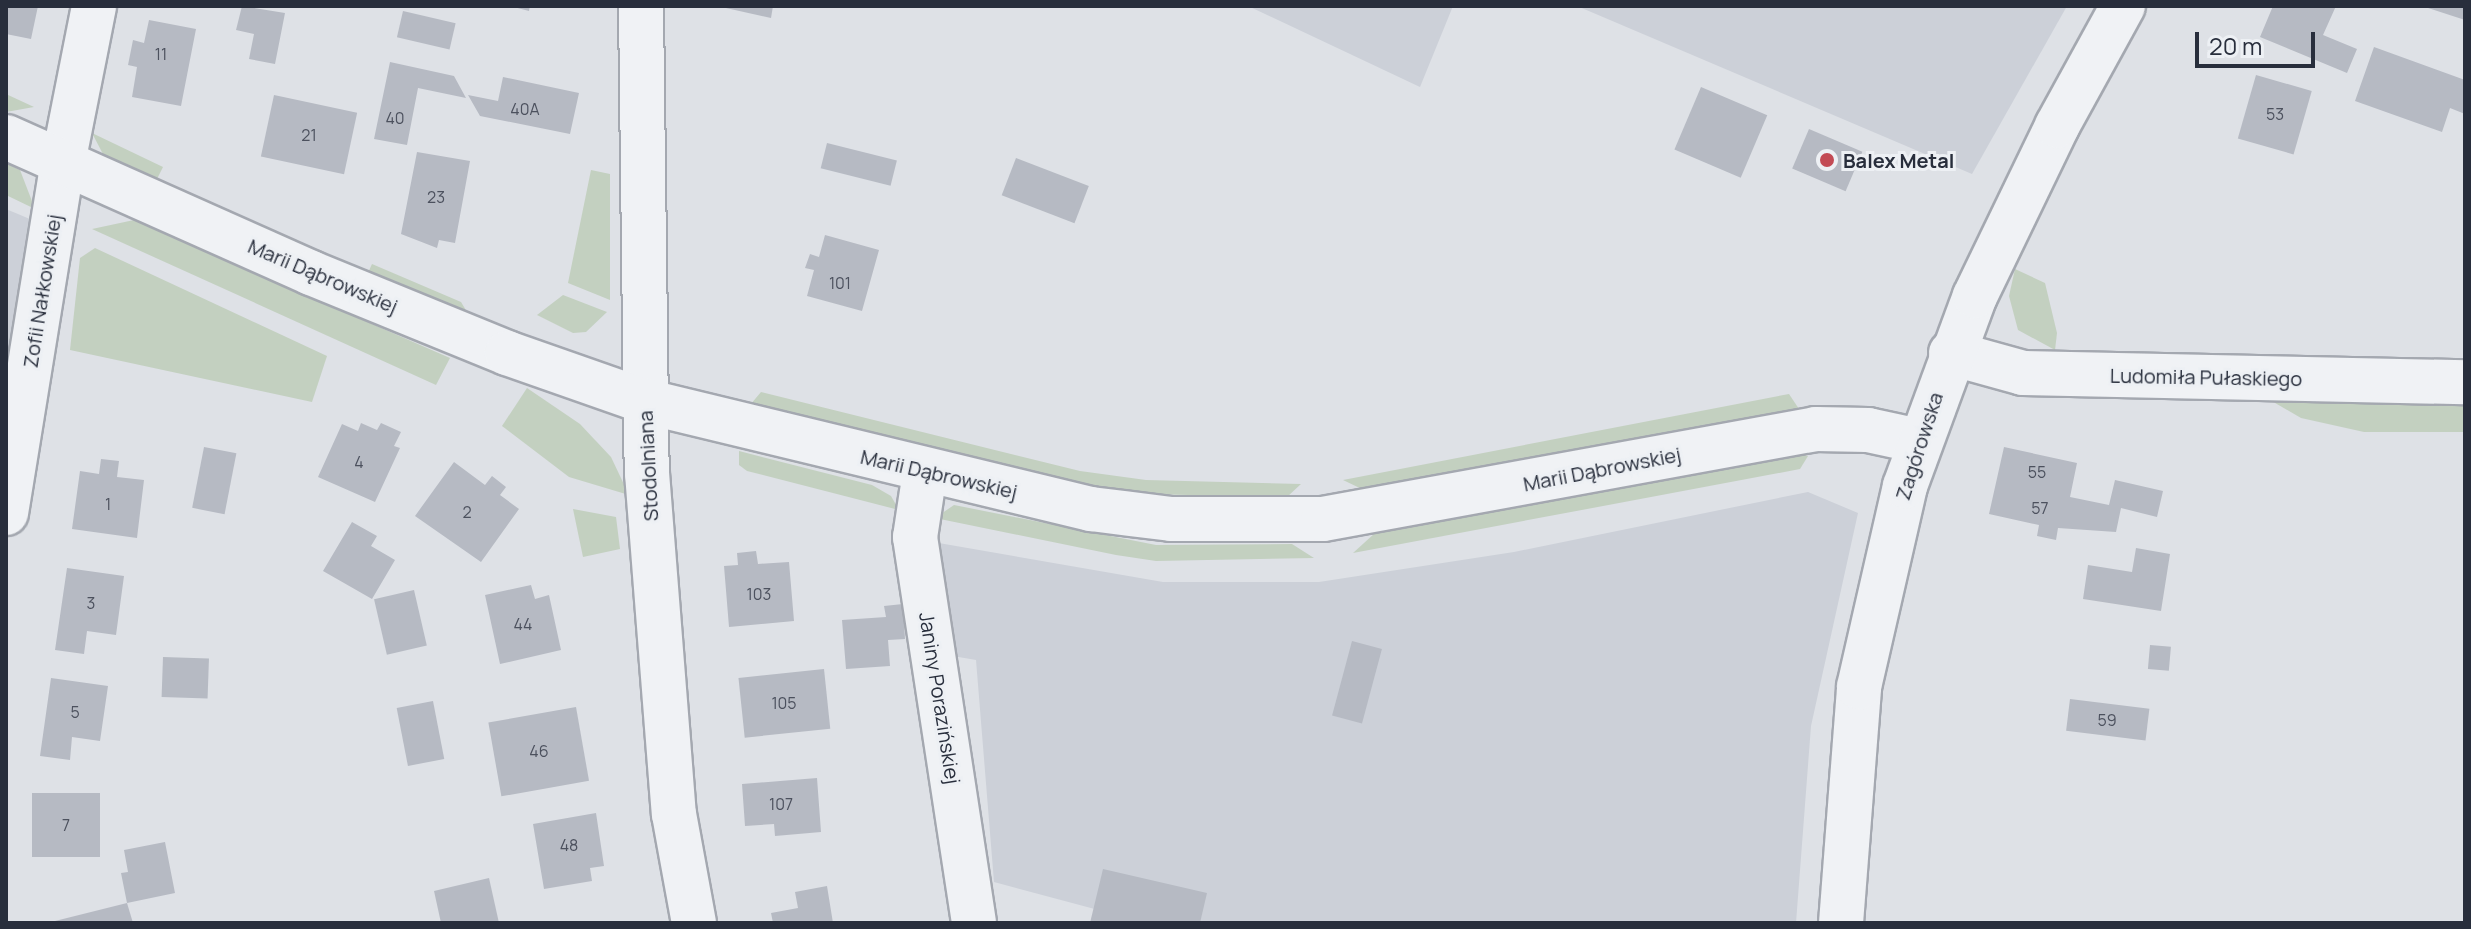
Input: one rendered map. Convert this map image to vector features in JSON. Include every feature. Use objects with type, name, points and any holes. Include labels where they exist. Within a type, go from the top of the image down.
[{"type":"street","name":"Zofii Nałkowskiej","points":[[8,485],[63,163],[94,6]]},
{"type":"street","name":"Stodolniana","points":[[641,6],[644,401],[674,814],[694,923]]},
{"type":"street","name":"Zagórowska","points":[[1841,923],[1859,687],[1892,533],[1919,441],[1951,353],[2057,126],[2123,6]]},
{"type":"street","name":"Marii Dąbrowskiej","points":[[6,137],[507,353],[644,401],[925,472],[1091,509],[1250,521],[1394,509],[1816,429],[1868,430],[1919,441]]},
{"type":"street","name":"Ludomiła Pułaskiego","points":[[1951,353],[2023,373],[2465,382]]},
{"type":"street","name":"Janiny Porazińskiej","points":[[925,472],[915,537],[974,923]]},
{"type":"shaded area","points":[[1248,6],[1453,6],[1420,87]]},
{"type":"shaded area","points":[[1577,6],[2067,6],[1972,174]]},
{"type":"shaded area","points":[[6,209],[37,222],[6,406]]},
{"type":"shaded area","points":[[1808,492],[1858,513],[1811,726],[1796,923],[1147,923],[994,882],[976,660],[947,655],[933,542],[1163,582],[1319,582],[1514,552]]},
{"type":"green space","points":[[6,94],[34,107],[6,112]]},
{"type":"green space","points":[[92,133],[163,167],[156,181],[104,156]]},
{"type":"green space","points":[[6,163],[20,170],[35,209],[6,195]]},
{"type":"green space","points":[[591,170],[610,174],[610,300],[568,283]]},
{"type":"green space","points":[[134,220],[450,358],[436,385],[92,229]]},
{"type":"green space","points":[[95,248],[327,356],[312,402],[70,350],[80,258]]},
{"type":"green space","points":[[372,264],[461,302],[470,317],[367,275]]},
{"type":"green space","points":[[2015,269],[2045,283],[2057,333],[2055,350],[2018,330],[2009,296]]},
{"type":"green space","points":[[563,295],[607,312],[586,332],[573,333],[537,315]]},
{"type":"green space","points":[[527,388],[580,424],[611,457],[629,495],[569,477],[502,426]]},
{"type":"green space","points":[[761,392],[1080,471],[1146,480],[1301,484],[1287,497],[1141,494],[1074,485],[750,405]]},
{"type":"green space","points":[[1789,394],[1799,409],[1366,491],[1343,480]]},
{"type":"green space","points":[[2270,400],[2465,402],[2465,432],[2364,432],[2301,418]]},
{"type":"green space","points":[[739,451],[872,485],[891,496],[899,510],[747,471],[739,465]]},
{"type":"green space","points":[[1799,453],[1808,456],[1800,469],[1353,553],[1375,533]]},
{"type":"green space","points":[[954,505],[1156,545],[1292,544],[1314,558],[1156,561],[935,518]]},
{"type":"green space","points":[[573,509],[616,517],[620,549],[583,557]]},
{"type":"building","points":[[6,6],[38,6],[31,39],[6,34]]},
{"type":"building","points":[[242,6],[285,13],[275,64],[249,59],[254,34],[236,30]]},
{"type":"building","points":[[510,6],[530,6],[529,11]]},
{"type":"building","points":[[717,6],[773,6],[771,18]]},
{"type":"building","points":[[2273,6],[2336,6],[2323,35],[2357,49],[2347,73],[2260,37]]},
{"type":"building","points":[[2465,6],[2465,20],[2425,7]]},
{"type":"building","points":[[403,11],[456,23],[450,49],[397,37]]},
{"type":"building","points":[[149,20],[196,29],[181,106],[132,97],[137,67],[128,65],[133,40],[144,43]]},
{"type":"building","points":[[2374,47],[2465,80],[2465,114],[2450,108],[2442,132],[2355,101]]},
{"type":"building","points":[[390,62],[454,76],[466,98],[418,88],[407,145],[374,139]]},
{"type":"building","points":[[2256,75],[2312,91],[2294,154],[2238,138]]},
{"type":"building","points":[[503,77],[579,93],[570,134],[480,116],[468,95],[498,101]]},
{"type":"building","points":[[1701,87],[1767,115],[1741,178],[1674,150]]},
{"type":"building","points":[[274,95],[357,113],[344,174],[261,157]]},
{"type":"building","name":"Balex Metal","points":[[1809,129],[1862,152],[1846,191],[1792,169]]},
{"type":"building","points":[[827,143],[897,160],[891,186],[821,168]]},
{"type":"building","points":[[417,152],[470,161],[455,243],[439,240],[437,248],[401,234]]},
{"type":"building","points":[[1016,158],[1089,186],[1074,223],[1002,195]]},
{"type":"building","points":[[825,235],[879,250],[862,311],[807,296],[814,270],[805,268],[810,254],[819,257]]},
{"type":"building","points":[[361,423],[377,430],[381,423],[401,432],[394,446],[400,448],[375,502],[318,477],[342,424],[358,431]]},
{"type":"building","points":[[204,447],[236,453],[225,514],[192,508]]},
{"type":"building","points":[[2004,447],[2077,463],[2070,497],[2109,505],[2115,480],[2163,491],[2157,517],[2121,508],[2116,532],[2058,528],[2056,540],[2037,536],[2039,525],[1989,514]]},
{"type":"building","points":[[101,459],[119,461],[117,477],[144,480],[137,538],[72,529],[80,471],[99,474]]},
{"type":"building","points":[[454,462],[485,485],[492,476],[506,487],[500,495],[519,509],[481,562],[415,516]]},
{"type":"building","points":[[352,522],[377,536],[371,546],[395,560],[372,599],[323,571]]},
{"type":"building","points":[[2136,548],[2170,554],[2161,611],[2083,599],[2088,565],[2132,572]]},
{"type":"building","points":[[756,551],[758,564],[789,562],[794,621],[729,627],[724,566],[738,565],[737,553]]},
{"type":"building","points":[[67,568],[124,576],[116,635],[87,631],[84,654],[55,650]]},
{"type":"building","points":[[531,585],[535,599],[549,595],[561,650],[500,664],[485,595]]},
{"type":"building","points":[[414,590],[427,646],[387,655],[374,599]]},
{"type":"building","points":[[903,604],[905,639],[888,640],[890,666],[846,669],[842,620],[886,617],[884,606]]},
{"type":"building","points":[[1352,641],[1382,649],[1362,723],[1332,715]]},
{"type":"building","points":[[2150,645],[2171,647],[2169,671],[2148,669]]},
{"type":"building","points":[[163,657],[209,659],[208,699],[162,697]]},
{"type":"building","points":[[824,669],[830,729],[745,738],[738,678]]},
{"type":"building","points":[[51,678],[108,686],[100,741],[72,737],[70,760],[40,756]]},
{"type":"building","points":[[2070,699],[2149,709],[2146,741],[2066,731]]},
{"type":"building","points":[[433,701],[444,759],[408,766],[397,708]]},
{"type":"building","points":[[576,707],[589,781],[501,796],[488,722]]},
{"type":"building","points":[[817,778],[821,832],[775,836],[774,824],[745,826],[742,784]]},
{"type":"building","points":[[32,793],[100,793],[100,857],[32,857]]},
{"type":"building","points":[[596,813],[604,866],[590,868],[592,881],[544,889],[533,824]]},
{"type":"building","points":[[165,842],[175,893],[127,903],[121,873],[128,872],[124,850]]},
{"type":"building","points":[[1103,869],[1207,893],[1200,923],[1090,923]]},
{"type":"building","points":[[489,878],[499,923],[441,923],[434,891]]},
{"type":"building","points":[[827,886],[833,923],[773,923],[771,913],[798,908],[795,892]]},
{"type":"building","points":[[127,903],[133,923],[51,923],[51,922]]},
{"type":"place","name":"Balex Metal","points":[[1827,160]]}]
